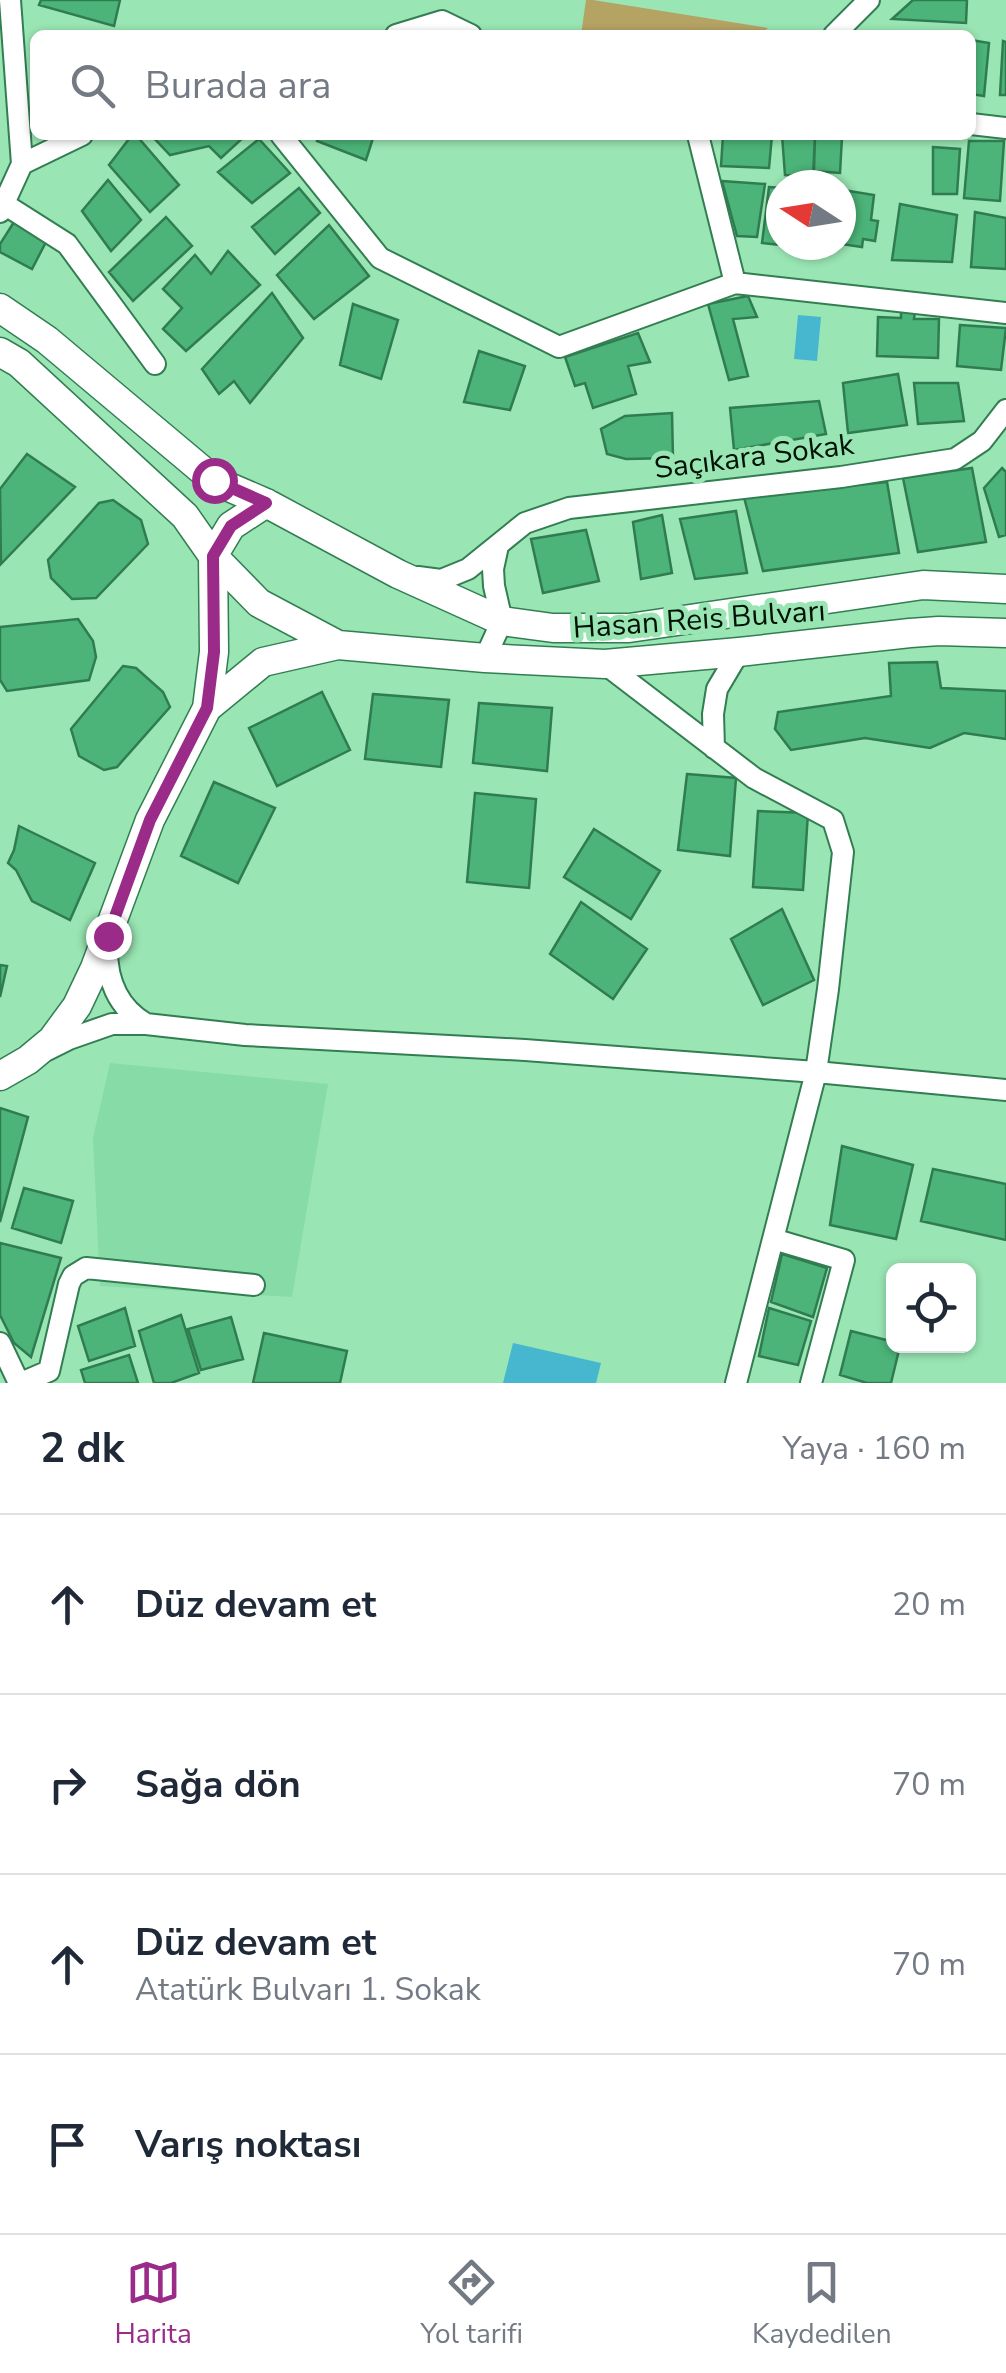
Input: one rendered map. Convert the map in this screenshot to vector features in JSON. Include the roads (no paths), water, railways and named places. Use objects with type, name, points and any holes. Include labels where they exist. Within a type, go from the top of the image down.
[{"type":"main road","name":"Hasan Reis Bulvarı","points":[[0,308],[47,340],[214,480],[266,503],[398,574],[502,621],[554,628],[628,628],[923,586],[1006,589]]},
{"type":"main road","points":[[0,352],[19,364],[186,516],[213,556],[259,604],[338,645]]},
{"type":"main road","points":[[0,1076],[52,1040],[77,1006],[108,936],[150,820],[207,708],[214,652],[213,556],[231,526],[266,503]]},
{"type":"main road","name":"Hasan Reis Bulvarı","points":[[338,645],[605,664],[910,633],[1006,633]]},
{"type":"main road","points":[[207,708],[263,662],[338,645]]},
{"type":"street","points":[[10,0],[22,164],[2,208],[66,244],[155,364]]},
{"type":"street","points":[[839,30],[868,0]]},
{"type":"street","points":[[412,30],[442,21],[461,30]]},
{"type":"street","points":[[976,125],[1006,128]]},
{"type":"street","points":[[22,164],[72,140]]},
{"type":"street","points":[[285,140],[380,258],[559,347],[735,283],[1006,313]]},
{"type":"street","points":[[699,140],[735,283]]},
{"type":"street","name":"Saçıkara Sokak","points":[[398,574],[441,580],[468,569],[524,523],[569,508],[841,477],[955,459],[982,442],[1006,410]]},
{"type":"street","points":[[485,658],[502,621],[493,568],[498,546]]},
{"type":"street","points":[[714,748],[712,714],[718,690],[739,652]]},
{"type":"street","points":[[605,664],[754,778],[833,820],[844,852],[816,1072],[736,1383]]},
{"type":"street","points":[[108,936],[106,965],[116,994],[131,1015],[146,1024]]},
{"type":"street","points":[[28,1060],[69,1039],[112,1024],[146,1024],[246,1035],[525,1050],[816,1072],[1006,1090]]},
{"type":"street","points":[[773,1239],[844,1260],[811,1383]]},
{"type":"street","points":[[0,1342],[20,1383],[49,1371],[69,1284],[86,1268],[254,1285]]},
{"type":"water","points":[[798,315],[821,317],[817,361],[794,359]]},
{"type":"water","points":[[513,1343],[601,1363],[596,1383],[503,1383]]}]
